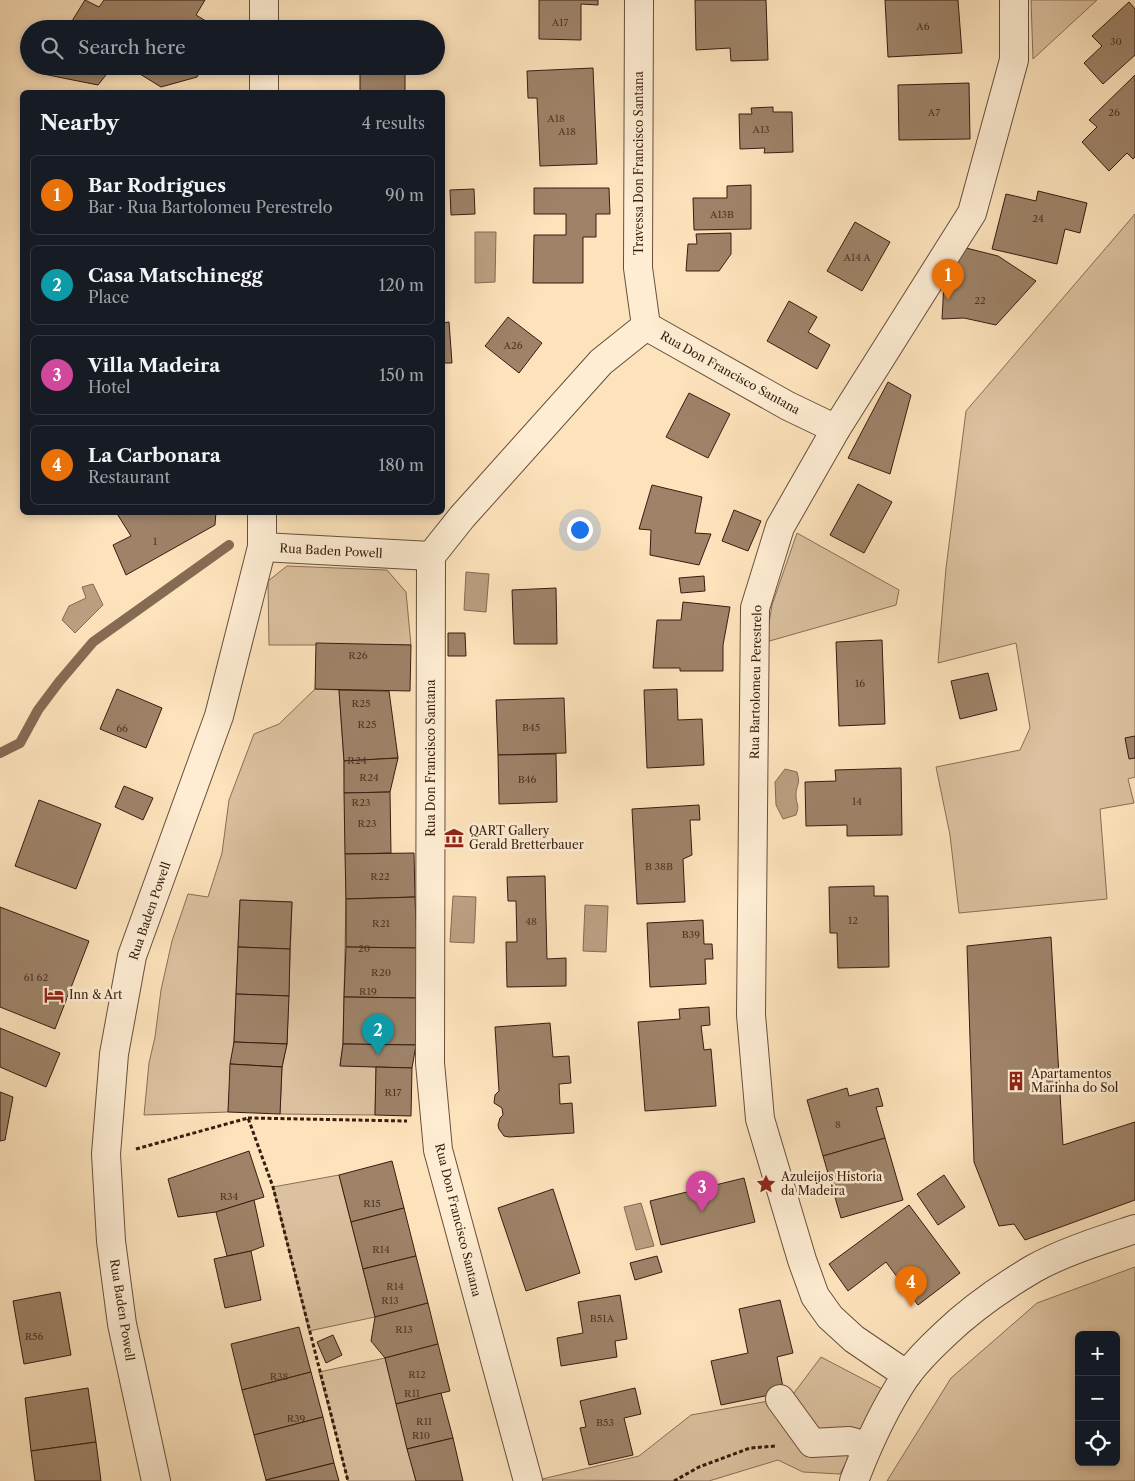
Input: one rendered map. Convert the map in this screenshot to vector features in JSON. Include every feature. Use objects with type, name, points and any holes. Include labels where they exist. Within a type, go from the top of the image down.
[{"type":"street","points":[[264,0],[264,20]]},
{"type":"street","name":"Travessa Don Francisco Santana","points":[[639,0],[638,268],[646,326]]},
{"type":"street","name":"Rua Bartolomeu Perestrelo","points":[[907,1375],[854,1339],[830,1317],[814,1296],[760,1120],[752,1015],[755,608],[780,528],[836,429],[972,213],[1014,60],[1014,0]]},
{"type":"street","points":[[264,75],[264,90]]},
{"type":"street","name":"Rua Don Francisco Santana","points":[[528,1481],[438,1150],[430,1063],[431,556],[462,517],[601,362],[646,326],[788,406],[836,429]]},
{"type":"street","points":[[262,515],[262,547]]},
{"type":"street","name":"Rua Baden Powell","points":[[156,1481],[122,1324],[111,1241],[106,1154],[114,1054],[132,956],[219,716],[262,547],[431,556]]},
{"type":"street","points":[[854,1481],[886,1409],[907,1375],[929,1350],[968,1312],[1048,1262],[1135,1229]]},
{"type":"street","points":[[780,1399],[812,1443],[849,1441],[868,1446]]},
{"type":"path","points":[[248,1118],[273,1187],[348,1481]]},
{"type":"path","points":[[129,1151],[248,1118],[414,1121]]},
{"type":"path","points":[[674,1481],[699,1467],[750,1448],[812,1443]]},
{"type":"shaded area","points":[[1031,0],[1097,0],[1033,59]]},
{"type":"shaded area","points":[[1135,214],[1135,777],[1128,779],[1134,803],[1100,809],[1107,899],[959,913],[950,835],[936,767],[1020,750],[1030,728],[1016,643],[938,663],[946,568],[966,411]]},
{"type":"shaded area","points":[[475,232],[496,232],[495,282],[475,283]]},
{"type":"shaded area","points":[[797,533],[899,590],[896,605],[766,642],[772,605]]},
{"type":"shaded area","points":[[287,566],[387,570],[406,592],[411,645],[269,645],[268,581]]},
{"type":"shaded area","points":[[466,572],[489,574],[486,612],[464,610]]},
{"type":"shaded area","points":[[93,584],[103,605],[75,633],[62,620],[69,606],[86,598],[82,587]]},
{"type":"shaded area","points":[[315,689],[339,690],[344,761],[346,899],[343,1044],[340,1065],[376,1067],[375,1115],[280,1114],[282,1067],[287,1044],[292,902],[240,900],[234,1042],[228,1112],[144,1115],[149,1063],[155,1037],[161,990],[172,941],[188,894],[208,897],[222,853],[229,800],[254,734],[279,724]]},
{"type":"shaded area","points":[[785,769],[797,772],[796,795],[798,809],[796,815],[783,819],[776,805],[775,782]]},
{"type":"shaded area","points":[[453,896],[476,897],[474,943],[450,942]]},
{"type":"shaded area","points":[[585,905],[608,906],[606,952],[583,951]]},
{"type":"shaded area","points":[[339,1175],[375,1317],[309,1331],[273,1187]]},
{"type":"shaded area","points":[[641,1203],[654,1246],[636,1250],[624,1207]]},
{"type":"shaded area","points":[[1135,1267],[1135,1481],[887,1481],[951,1378],[1037,1303]]},
{"type":"shaded area","points":[[821,1357],[884,1390],[840,1474],[803,1472],[778,1460],[709,1481],[538,1480],[639,1456],[691,1415],[791,1397]]},
{"type":"shaded area","points":[[385,1358],[416,1481],[348,1481],[319,1372]]},
{"type":"building","points":[[85,0],[99,7],[104,0],[205,0],[196,15],[204,20],[73,20]]},
{"type":"building","points":[[539,0],[598,0],[598,5],[581,4],[581,40],[539,39]]},
{"type":"building","points":[[695,0],[766,0],[768,60],[731,61],[730,48],[696,50]]},
{"type":"building","points":[[885,0],[958,0],[962,53],[888,57]]},
{"type":"building","points":[[1129,2],[1135,9],[1135,55],[1103,84],[1084,63],[1102,46],[1092,36]]},
{"type":"building","points":[[593,68],[597,164],[540,166],[537,98],[528,98],[527,71]]},
{"type":"building","points":[[48,75],[106,75],[98,85]]},
{"type":"building","points":[[142,75],[198,75],[197,77],[161,87]]},
{"type":"building","points":[[360,75],[405,75],[405,90],[360,90]]},
{"type":"building","points":[[1135,75],[1135,157],[1133,159],[1127,153],[1109,171],[1082,142],[1097,127],[1089,120]]},
{"type":"building","points":[[969,83],[970,139],[899,140],[898,85]]},
{"type":"building","points":[[773,107],[773,112],[792,112],[793,152],[764,153],[765,148],[740,149],[739,114],[752,114],[751,108]]},
{"type":"building","points":[[751,185],[751,229],[694,230],[693,198],[727,198],[727,186]]},
{"type":"building","points":[[534,188],[609,188],[610,214],[596,214],[596,237],[583,237],[583,283],[533,283],[534,235],[566,235],[566,214],[534,214]]},
{"type":"building","points":[[474,189],[475,214],[451,215],[450,190]]},
{"type":"building","points":[[1038,191],[1087,203],[1080,233],[1065,229],[1057,264],[992,249],[1006,194],[1036,201]]},
{"type":"building","points":[[855,222],[890,242],[862,291],[827,271]]},
{"type":"building","points":[[731,233],[731,254],[719,271],[686,271],[688,244],[697,244],[696,234]]},
{"type":"building","points":[[966,248],[998,256],[1036,281],[996,325],[964,318],[942,319],[944,283],[955,281],[955,264]]},
{"type":"building","points":[[789,301],[817,317],[808,332],[830,345],[817,369],[767,341]]},
{"type":"building","points":[[508,317],[542,343],[519,373],[485,346]]},
{"type":"building","points":[[449,322],[452,363],[445,363],[445,323]]},
{"type":"building","points":[[888,382],[911,395],[890,474],[848,458]]},
{"type":"building","points":[[689,393],[730,414],[708,458],[666,437]]},
{"type":"building","points":[[858,484],[892,502],[864,553],[830,535]]},
{"type":"building","points":[[652,485],[702,497],[695,533],[711,534],[699,565],[650,555],[651,530],[639,529]]},
{"type":"building","points":[[734,510],[761,521],[748,551],[722,541]]},
{"type":"building","points":[[118,515],[216,515],[215,525],[126,575],[113,545],[131,536]]},
{"type":"building","points":[[704,576],[705,591],[681,593],[679,578]]},
{"type":"building","points":[[556,588],[557,644],[514,644],[512,590]]},
{"type":"building","points":[[683,602],[730,607],[723,645],[723,671],[680,671],[680,668],[653,668],[657,620],[681,620]]},
{"type":"building","points":[[448,633],[465,633],[466,656],[448,656]]},
{"type":"building","points":[[882,640],[885,724],[839,726],[836,642]]},
{"type":"building","points":[[316,643],[411,645],[410,691],[315,689]]},
{"type":"building","points":[[988,673],[997,710],[960,719],[951,681]]},
{"type":"building","points":[[117,689],[162,708],[146,748],[100,729]]},
{"type":"building","points":[[677,689],[678,720],[702,719],[704,765],[647,768],[644,690]]},
{"type":"building","points":[[339,690],[389,691],[398,758],[344,761]]},
{"type":"building","points":[[564,698],[566,753],[498,755],[496,700]]},
{"type":"building","points":[[1135,736],[1135,758],[1129,759],[1125,738]]},
{"type":"building","points":[[556,754],[557,802],[499,804],[498,755]]},
{"type":"building","points":[[398,758],[390,792],[344,793],[344,761]]},
{"type":"building","points":[[901,768],[902,835],[847,836],[847,825],[806,826],[805,782],[836,781],[835,770]]},
{"type":"building","points":[[124,786],[153,798],[143,820],[115,807]]},
{"type":"building","points":[[390,792],[391,853],[345,854],[344,793]]},
{"type":"building","points":[[39,800],[101,824],[76,889],[15,866]]},
{"type":"building","points":[[699,805],[700,820],[690,820],[692,855],[683,859],[685,902],[637,904],[632,809]]},
{"type":"building","points":[[414,853],[415,897],[346,899],[345,854]]},
{"type":"building","points":[[545,876],[547,959],[566,958],[566,986],[507,987],[506,942],[517,942],[516,901],[508,901],[507,877]]},
{"type":"building","points":[[874,886],[874,896],[888,896],[889,967],[838,968],[837,933],[830,933],[829,887]]},
{"type":"building","points":[[415,897],[417,948],[346,947],[346,899]]},
{"type":"building","points":[[240,900],[292,902],[290,949],[238,947]]},
{"type":"building","points":[[0,907],[89,941],[55,1029],[0,1007]]},
{"type":"building","points":[[703,920],[704,944],[712,944],[713,959],[705,959],[706,984],[650,987],[647,923]]},
{"type":"building","name":"Apartamentos Marinha do Sol","points":[[1051,937],[1063,1145],[1135,1122],[1135,1200],[1025,1240],[1014,1224],[999,1226],[974,1162],[967,946]]},
{"type":"building","points":[[238,947],[290,949],[289,996],[236,994]]},
{"type":"building","points":[[346,947],[417,948],[417,998],[344,997]]},
{"type":"building","points":[[236,994],[289,996],[287,1044],[234,1042]]},
{"type":"building","points":[[344,997],[417,998],[416,1045],[343,1044]]},
{"type":"building","points":[[709,1007],[710,1025],[701,1026],[704,1050],[711,1049],[716,1106],[645,1111],[638,1022],[680,1019],[679,1009]]},
{"type":"building","points":[[550,1023],[553,1057],[569,1056],[571,1083],[559,1084],[560,1104],[572,1103],[574,1133],[504,1136],[498,1125],[503,1115],[502,1108],[494,1103],[495,1095],[499,1091],[495,1027]]},
{"type":"building","points":[[0,1028],[60,1053],[46,1087],[0,1067]]},
{"type":"building","points":[[234,1042],[287,1044],[282,1067],[230,1064]]},
{"type":"building","points":[[343,1044],[416,1045],[412,1068],[340,1066]]},
{"type":"building","points":[[230,1064],[282,1067],[280,1114],[228,1112]]},
{"type":"building","points":[[376,1067],[412,1068],[411,1116],[375,1115]]},
{"type":"building","points":[[847,1088],[849,1096],[878,1088],[883,1106],[876,1107],[885,1138],[823,1156],[807,1100]]},
{"type":"building","points":[[0,1092],[13,1097],[5,1140],[0,1141]]},
{"type":"building","points":[[885,1138],[903,1200],[841,1218],[823,1156]]},
{"type":"building","points":[[249,1151],[264,1197],[216,1212],[178,1217],[168,1179]]},
{"type":"building","points":[[392,1161],[404,1208],[351,1222],[339,1175]]},
{"type":"building","points":[[944,1175],[965,1207],[938,1225],[917,1194]]},
{"type":"building","points":[[744,1178],[755,1222],[661,1245],[650,1201]]},
{"type":"building","points":[[553,1189],[580,1273],[526,1291],[498,1208]]},
{"type":"building","points":[[254,1200],[264,1246],[227,1256],[216,1212]]},
{"type":"building","points":[[909,1205],[960,1273],[918,1305],[886,1262],[848,1291],[829,1264]]},
{"type":"building","points":[[404,1208],[416,1256],[363,1269],[351,1222]]},
{"type":"building","points":[[251,1251],[261,1300],[225,1308],[214,1259]]},
{"type":"building","points":[[416,1256],[428,1303],[375,1317],[363,1269]]},
{"type":"building","points":[[657,1256],[662,1272],[635,1280],[630,1263]]},
{"type":"building","points":[[60,1292],[71,1355],[24,1364],[13,1301]]},
{"type":"building","points":[[620,1295],[627,1339],[615,1341],[617,1357],[561,1366],[557,1338],[583,1333],[578,1302]]},
{"type":"building","points":[[780,1300],[793,1353],[777,1357],[784,1392],[721,1405],[711,1361],[748,1353],[739,1309]]},
{"type":"building","points":[[428,1303],[438,1344],[385,1358],[371,1341],[375,1317]]},
{"type":"building","points":[[299,1327],[311,1372],[242,1390],[231,1344]]},
{"type":"building","points":[[333,1335],[342,1355],[326,1363],[317,1342]]},
{"type":"building","points":[[438,1344],[450,1391],[396,1404],[385,1358]]},
{"type":"building","points":[[311,1372],[323,1417],[254,1435],[242,1390]]},
{"type":"building","points":[[88,1388],[96,1442],[31,1451],[25,1398]]},
{"type":"building","points":[[635,1388],[641,1414],[624,1418],[633,1455],[589,1465],[580,1428],[586,1427],[580,1401]]},
{"type":"building","points":[[441,1393],[453,1438],[407,1449],[396,1404]]},
{"type":"building","points":[[323,1417],[334,1463],[266,1480],[254,1435]]},
{"type":"building","points":[[453,1438],[463,1481],[416,1481],[407,1449]]},
{"type":"building","points":[[96,1442],[101,1481],[35,1481],[31,1451]]},
{"type":"building","points":[[334,1463],[339,1481],[266,1481],[266,1480]]},
{"type":"waterway","points":[[0,753],[20,743],[38,710],[93,642],[229,545]]},
{"type":"place","name":"Bar Rodrigues","points":[[948,300]]},
{"type":"place","name":"QART Gallery Gerald Bretterbauer","points":[[454,838]]},
{"type":"place","name":"Inn & Art","points":[[54,995]]},
{"type":"place","name":"Casa Matschinegg","points":[[378,1055]]},
{"type":"place","name":"Apartamentos Marinha do Sol","points":[[1016,1081]]},
{"type":"place","name":"Azuleijos Historia da Madeira","points":[[766,1184]]},
{"type":"place","name":"Villa Madeira","points":[[702,1212]]},
{"type":"place","name":"La Carbonara","points":[[911,1307]]}]
